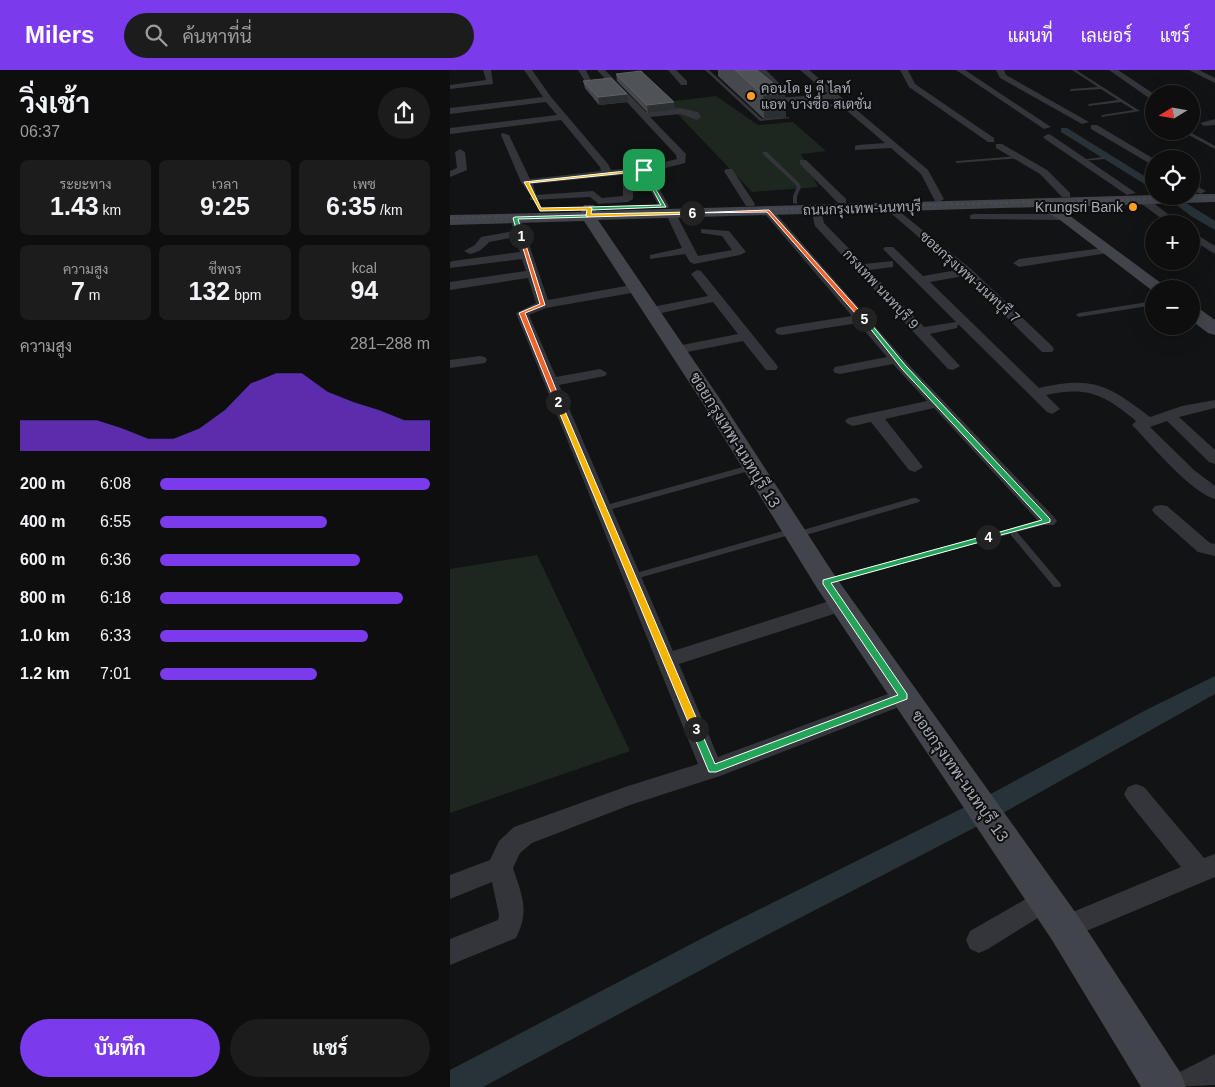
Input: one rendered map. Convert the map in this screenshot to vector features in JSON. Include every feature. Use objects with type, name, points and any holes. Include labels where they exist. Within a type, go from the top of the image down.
[{"type":"main road","name":"ถนนกรุงเทพ-นนทบุรี","points":[[667,210],[750,204],[1066,195],[1215,198]]},
{"type":"main road","name":"ถนนกรุงเทพ-นนทบุรี","points":[[450,220],[515,218],[589,212],[667,210],[768,211],[1043,204],[1141,197]]},
{"type":"main road","name":"ถนนกรุงเทพ-นนทบุรี","points":[[450,212],[537,204],[589,212]]},
{"type":"main road","points":[[1043,204],[1065,217],[1149,280]]},
{"type":"main road","name":"ซอยกรุงเทพ-นนทบุรี 13","points":[[589,212],[826,582],[1055,914],[1165,1087]]},
{"type":"main road","points":[[1200,318],[1215,329]]},
{"type":"street","points":[[528,70],[548,99],[605,166],[608,174]]},
{"type":"street","points":[[582,70],[589,81]]},
{"type":"street","points":[[526,182],[644,170],[682,161],[683,158],[601,70]]},
{"type":"street","points":[[672,70],[684,83]]},
{"type":"street","points":[[762,70],[781,88]]},
{"type":"street","points":[[804,70],[925,172],[939,199]]},
{"type":"street","points":[[904,70],[912,85],[995,143],[1052,177],[1066,195]]},
{"type":"street","points":[[960,70],[1048,132],[1082,160],[1141,197],[1164,215]]},
{"type":"street","points":[[1000,70],[1003,76],[1085,122]]},
{"type":"street","points":[[1113,70],[1145,91]]},
{"type":"street","points":[[1193,70],[1215,81]]},
{"type":"street","points":[[739,71],[776,101],[835,96]]},
{"type":"street","points":[[450,78],[488,72],[490,82],[450,87]]},
{"type":"street","points":[[807,87],[822,85]]},
{"type":"street","points":[[1137,86],[1145,86]]},
{"type":"street","points":[[450,111],[548,99]]},
{"type":"street","points":[[644,115],[680,111],[695,114],[697,118]]},
{"type":"street","points":[[450,131],[563,117]]},
{"type":"street","points":[[1204,123],[1215,122]]},
{"type":"street","points":[[1094,127],[1145,158]]},
{"type":"street","points":[[505,135],[537,204],[593,194],[599,201],[620,201],[628,199],[630,195],[628,183]]},
{"type":"street","points":[[858,148],[893,145]]},
{"type":"street","points":[[450,174],[462,170],[460,152]]},
{"type":"street","points":[[803,162],[842,202]]},
{"type":"street","points":[[644,170],[694,260],[740,252],[725,233],[705,231]]},
{"type":"street","points":[[729,171],[750,204]]},
{"type":"street","name":"ซอยกรุงเทพ-นนทบุรี 7","points":[[890,207],[967,272],[1047,349]]},
{"type":"street","name":"กรงเทพ นนทบุรี 9","points":[[816,209],[819,224],[953,366]]},
{"type":"street","points":[[768,211],[897,359],[1048,521]]},
{"type":"street","points":[[974,217],[1065,217]]},
{"type":"street","points":[[1017,217],[1029,232]]},
{"type":"street","points":[[515,218],[542,305]]},
{"type":"street","points":[[470,251],[479,247],[485,239],[520,233]]},
{"type":"street","points":[[1200,240],[1215,251]]},
{"type":"street","points":[[889,249],[1052,409]]},
{"type":"street","points":[[654,256],[689,250]]},
{"type":"street","points":[[1019,263],[1110,250]]},
{"type":"street","points":[[453,265],[527,254]]},
{"type":"street","points":[[862,268],[889,264]]},
{"type":"street","points":[[920,280],[967,272]]},
{"type":"street","points":[[450,286],[533,274]]},
{"type":"street","points":[[697,274],[771,367]]},
{"type":"street","points":[[637,288],[542,305],[522,313],[602,509],[712,769]]},
{"type":"street","points":[[652,311],[716,298]]},
{"type":"street","points":[[782,331],[862,318]]},
{"type":"street","points":[[921,332],[952,325]]},
{"type":"street","points":[[677,350],[746,336]]},
{"type":"street","points":[[840,370],[897,359]]},
{"type":"street","points":[[450,364],[480,360]]},
{"type":"street","points":[[550,383],[600,373]]},
{"type":"street","points":[[1035,393],[1065,386],[1098,387],[1109,392],[1147,422]]},
{"type":"street","points":[[853,422],[938,403]]},
{"type":"street","points":[[1215,404],[1187,409],[1147,422],[1141,426],[1188,474],[1215,494]]},
{"type":"street","points":[[1170,416],[1215,459]]},
{"type":"street","points":[[875,417],[915,467]]},
{"type":"street","points":[[1161,510],[1204,548],[1215,550]]},
{"type":"street","points":[[667,660],[842,604]]},
{"type":"street","points":[[450,952],[507,929],[512,923],[513,914],[500,868],[505,852],[511,842],[523,835],[625,797],[712,769],[904,696]]},
{"type":"street","points":[[979,940],[1055,914],[1208,869],[1136,794]]},
{"type":"street","points":[[450,887],[500,868]]},
{"type":"street","points":[[1183,1087],[1215,1069]]},
{"type":"lane","points":[[707,70],[760,120],[788,118],[781,110]]},
{"type":"lane","points":[[1074,70],[1138,111],[1102,116]]},
{"type":"lane","points":[[739,71],[774,104]]},
{"type":"lane","points":[[712,74],[720,74]]},
{"type":"lane","points":[[1071,90],[1100,88]]},
{"type":"lane","points":[[1089,104],[1121,101]]},
{"type":"lane","points":[[810,107],[844,104]]},
{"type":"lane","points":[[1098,111],[1129,106]]},
{"type":"lane","points":[[1200,140],[1214,147]]},
{"type":"lane","points":[[765,153],[799,186],[795,196],[795,203]]},
{"type":"lane","points":[[957,162],[1019,157]]},
{"type":"lane","points":[[1082,160],[1103,158]]},
{"type":"lane","points":[[1079,315],[1145,304]]},
{"type":"lane","points":[[602,509],[753,467]]},
{"type":"lane","points":[[632,577],[916,500]]},
{"type":"lane","points":[[826,582],[1048,521]]},
{"type":"lane","points":[[1012,531],[1057,585]]},
{"type":"shaded area","points":[[716,96],[758,125],[793,122],[826,151],[801,154],[818,187],[752,192],[666,102]]},
{"type":"shaded area","points":[[537,555],[630,751],[450,813],[450,569]]},
{"type":"building","points":[[735,70],[757,70],[785,93],[763,95]]},
{"type":"building","points":[[641,71],[674,102],[647,105],[616,74]]},
{"type":"building","points":[[611,78],[627,94],[598,97],[583,81]]},
{"type":"waterway","points":[[1064,130],[1145,181]]},
{"type":"waterway","points":[[1183,205],[1215,226]]},
{"type":"waterway","points":[[451,1087],[730,939],[994,805],[1215,684]]},
{"type":"railway","points":[[450,218],[1215,197]]},
{"type":"place","name":"คอนโด ยู ดี ไลท์ แอท บางซื่อ สเตชั่น","points":[[751,96]]},
{"type":"place","name":"Krungsri Bank","points":[[1133,207]]},
{"type":"route","points":[[644,170],[526,182],[540,210],[589,208],[588,216],[768,211],[904,368],[990,457],[1048,521],[826,582],[904,696],[712,769],[602,509],[522,313],[530,308],[542,305],[515,218],[588,216],[589,208],[664,206],[657,190],[644,170]]}]
